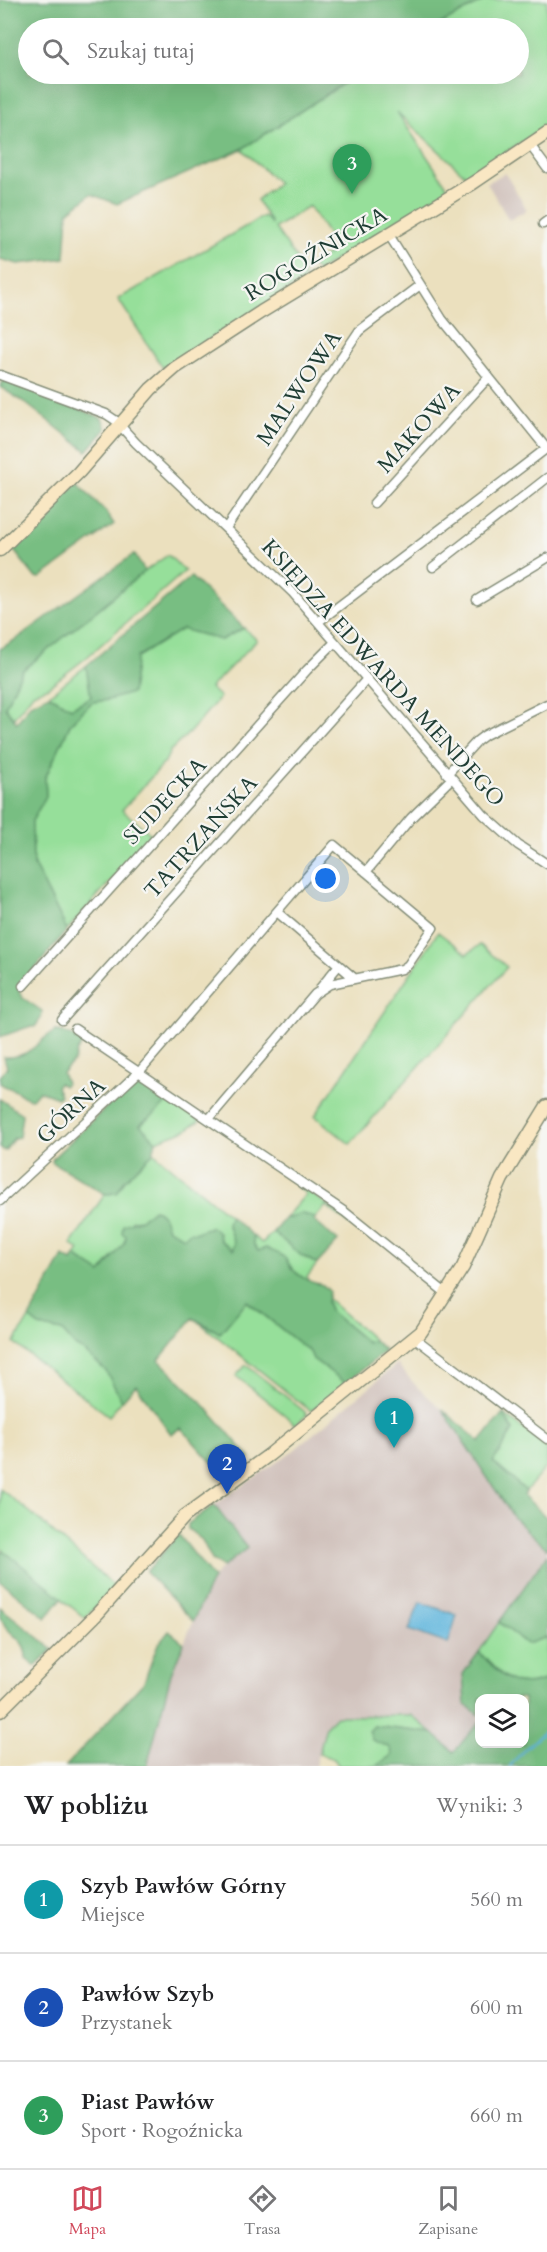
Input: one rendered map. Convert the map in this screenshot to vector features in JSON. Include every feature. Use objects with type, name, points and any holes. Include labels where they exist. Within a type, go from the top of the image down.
[{"type":"street","name":"ROGOŹNICKA","points":[[0,550],[56,496],[151,389],[175,368],[389,235],[547,133]]},
{"type":"street","points":[[530,145],[547,168]]},
{"type":"street","points":[[318,622],[547,448],[442,319],[389,235]]},
{"type":"street","name":"MALWOWA","points":[[226,528],[359,331],[420,285]]},
{"type":"street","name":"KSIĘDZA EDWARDA MENDEGO","points":[[0,375],[100,411],[116,420],[279,578],[449,776],[499,830],[547,864]]},
{"type":"street","name":"MAKOWA","points":[[374,503],[489,377]]},
{"type":"street","points":[[433,567],[547,478]]},
{"type":"street","points":[[477,600],[547,558]]},
{"type":"street","name":"SUDECKA","points":[[22,986],[307,670],[335,642]]},
{"type":"street","name":"TATRZAŃSKA","points":[[62,1020],[367,680]]},
{"type":"street","points":[[315,994],[330,984],[402,969],[408,965],[433,928],[366,872],[477,741],[547,704]]},
{"type":"street","name":"GÓRNA","points":[[0,1201],[140,1071],[334,845],[366,872]]},
{"type":"street","points":[[277,912],[354,978]]},
{"type":"street","points":[[208,1119],[339,965]]},
{"type":"street","points":[[75,1029],[345,1212],[447,1294]]},
{"type":"street","points":[[0,1711],[121,1590],[170,1530],[192,1510],[269,1455],[415,1338],[447,1294],[469,1255],[502,1179],[547,1106]]},
{"type":"street","points":[[415,1338],[547,1439]]},
{"type":"shaded area","points":[[505,173],[527,210],[509,220],[487,183]]},
{"type":"shaded area","points":[[397,1364],[417,1387],[442,1409],[514,1518],[547,1549],[547,1555],[463,1674],[465,1703],[475,1712],[475,1727],[454,1752],[411,1715],[336,1716],[326,1726],[315,1766],[147,1766],[171,1674],[210,1581],[228,1561],[246,1548],[214,1505],[293,1451]]},
{"type":"green space","points":[[0,0],[485,0],[452,18],[18,18],[18,84],[343,84],[242,149],[117,204],[91,194],[68,212],[65,258],[18,264],[0,259]]},
{"type":"green space","points":[[485,0],[547,0],[547,126],[467,177],[397,112],[449,189],[318,271],[310,265],[337,248],[309,206],[275,228],[303,268],[304,280],[163,368],[118,299],[264,216],[272,224],[257,200],[278,183],[242,149],[343,84],[529,84],[529,18],[452,18]]},
{"type":"green space","points":[[5,379],[102,418],[106,429],[87,451],[24,402],[0,387]]},
{"type":"green space","points":[[77,482],[106,512],[114,524],[40,578],[35,577],[12,548]]},
{"type":"green space","points":[[134,554],[145,571],[22,671],[5,707],[17,723],[30,704],[49,695],[71,708],[91,697],[86,666],[191,577],[244,628],[221,640],[182,629],[137,657],[132,693],[92,702],[71,723],[45,778],[46,796],[32,821],[33,863],[67,930],[20,987],[19,992],[23,998],[42,1011],[41,1018],[35,1027],[28,1027],[0,1037],[0,649]]},
{"type":"green space","points":[[168,555],[185,571],[86,658],[48,687],[33,693],[14,718],[5,707],[22,671]]},
{"type":"green space","points":[[244,628],[257,640],[210,688],[220,697],[170,751],[165,762],[122,810],[152,835],[67,930],[33,863],[32,821],[46,796],[45,778],[71,723],[92,702],[108,700],[137,657],[182,629],[221,640]]},
{"type":"green space","points":[[86,666],[91,697],[71,708],[49,695]]},
{"type":"green space","points":[[438,932],[467,954],[480,945],[507,967],[350,1144],[315,1116]]},
{"type":"green space","points":[[56,1031],[71,1035],[82,1044],[74,1061],[62,1073],[66,1083],[63,1086],[59,1083],[56,1087],[60,1095],[58,1098],[39,1091],[32,1099],[24,1097],[0,1083],[0,1077],[7,1067],[4,1057],[14,1057],[28,1052]]},
{"type":"green space","points":[[136,1079],[144,1079],[169,1098],[160,1110],[140,1125],[156,1141],[153,1153],[124,1181],[117,1193],[105,1194],[52,1162],[53,1158]]},
{"type":"green space","points":[[169,1098],[200,1120],[186,1130],[156,1141],[140,1126]]},
{"type":"green space","points":[[0,1099],[22,1114],[19,1137],[14,1138],[5,1151],[0,1148]]},
{"type":"green space","points":[[153,1152],[230,1216],[227,1223],[234,1243],[233,1250],[220,1240],[219,1232],[195,1233],[184,1237],[168,1229],[163,1217],[154,1209],[141,1219],[132,1220],[122,1248],[101,1274],[75,1256],[79,1250],[71,1244],[105,1194],[117,1193],[124,1181]]},
{"type":"green space","points":[[299,1185],[353,1223],[351,1225],[326,1206],[315,1218],[308,1215],[285,1218],[306,1194],[297,1187]]},
{"type":"green space","points":[[154,1209],[164,1217],[168,1229],[184,1237],[190,1232],[195,1233],[211,1228],[217,1231],[220,1240],[233,1250],[234,1243],[227,1223],[230,1216],[253,1236],[254,1245],[258,1251],[266,1248],[280,1254],[299,1275],[323,1285],[329,1291],[327,1302],[331,1312],[367,1343],[374,1340],[385,1351],[346,1383],[313,1359],[310,1352],[247,1301],[220,1333],[193,1318],[159,1360],[206,1407],[250,1458],[224,1476],[181,1428],[171,1434],[136,1385],[122,1401],[106,1371],[84,1351],[76,1347],[62,1331],[39,1326],[29,1318],[63,1256],[72,1261],[75,1256],[101,1273],[125,1242],[126,1236],[122,1233],[123,1225],[141,1219]]},
{"type":"green space","points":[[300,1213],[315,1218],[314,1221],[338,1241],[317,1264],[302,1256],[273,1232],[285,1218],[291,1218]]},
{"type":"green space","points":[[273,1232],[302,1256],[317,1264],[307,1277],[309,1282],[293,1270],[286,1259],[266,1248],[258,1251],[254,1245],[253,1236],[262,1243]]},
{"type":"green space","points":[[328,1299],[374,1340],[368,1343],[331,1312]]},
{"type":"green space","points":[[246,1301],[310,1352],[313,1359],[346,1383],[311,1411],[196,1320],[220,1333]]},
{"type":"green space","points":[[29,1318],[39,1326],[62,1331],[76,1347],[84,1350],[106,1371],[122,1401],[109,1416],[14,1343]]},
{"type":"green space","points":[[246,1365],[307,1415],[295,1425],[236,1376]]},
{"type":"green space","points":[[442,1409],[480,1442],[503,1413],[513,1430],[493,1462],[526,1491],[523,1495],[547,1518],[547,1549],[514,1518]]},
{"type":"green space","points":[[503,1413],[547,1447],[547,1466],[526,1491],[493,1462],[513,1430]]},
{"type":"green space","points":[[0,1489],[30,1512],[115,1587],[85,1618],[0,1548]]},
{"type":"green space","points":[[214,1505],[247,1548],[223,1567],[212,1560],[202,1540],[188,1529],[188,1524]]},
{"type":"green space","points":[[178,1535],[213,1578],[193,1621],[146,1572]]},
{"type":"green space","points":[[3,1550],[62,1598],[46,1618],[0,1581],[0,1553]]},
{"type":"green space","points":[[547,1555],[547,1637],[527,1644],[499,1622]]},
{"type":"green space","points":[[0,1607],[53,1649],[36,1666],[26,1658],[22,1643],[4,1624]]},
{"type":"green space","points":[[499,1622],[526,1644],[547,1637],[547,1679],[535,1683],[516,1683],[501,1674],[479,1652]]},
{"type":"green space","points":[[169,1631],[184,1643],[171,1674],[147,1766],[66,1766],[144,1682],[157,1646]]},
{"type":"green space","points":[[479,1652],[501,1674],[516,1683],[535,1683],[547,1679],[547,1766],[376,1766],[392,1755],[391,1748],[372,1740],[369,1731],[374,1726],[432,1733],[454,1752],[475,1727],[475,1748],[529,1748],[529,1694],[475,1694],[475,1712],[465,1704],[463,1674]]},
{"type":"green space","points":[[411,1715],[432,1733],[374,1726],[384,1744],[391,1748],[392,1755],[376,1766],[339,1766],[334,1759],[319,1754],[326,1726],[336,1716]]},
{"type":"water","points":[[420,1602],[457,1615],[448,1644],[409,1630]]},
{"type":"waterway","points":[[510,1766],[547,1729]]},
{"type":"place","name":"Piast Pawłów","points":[[352,194]]},
{"type":"place","name":"Szyb Pawłów Górny","points":[[394,1448]]},
{"type":"place","name":"Pawłów Szyb","points":[[227,1494]]}]
